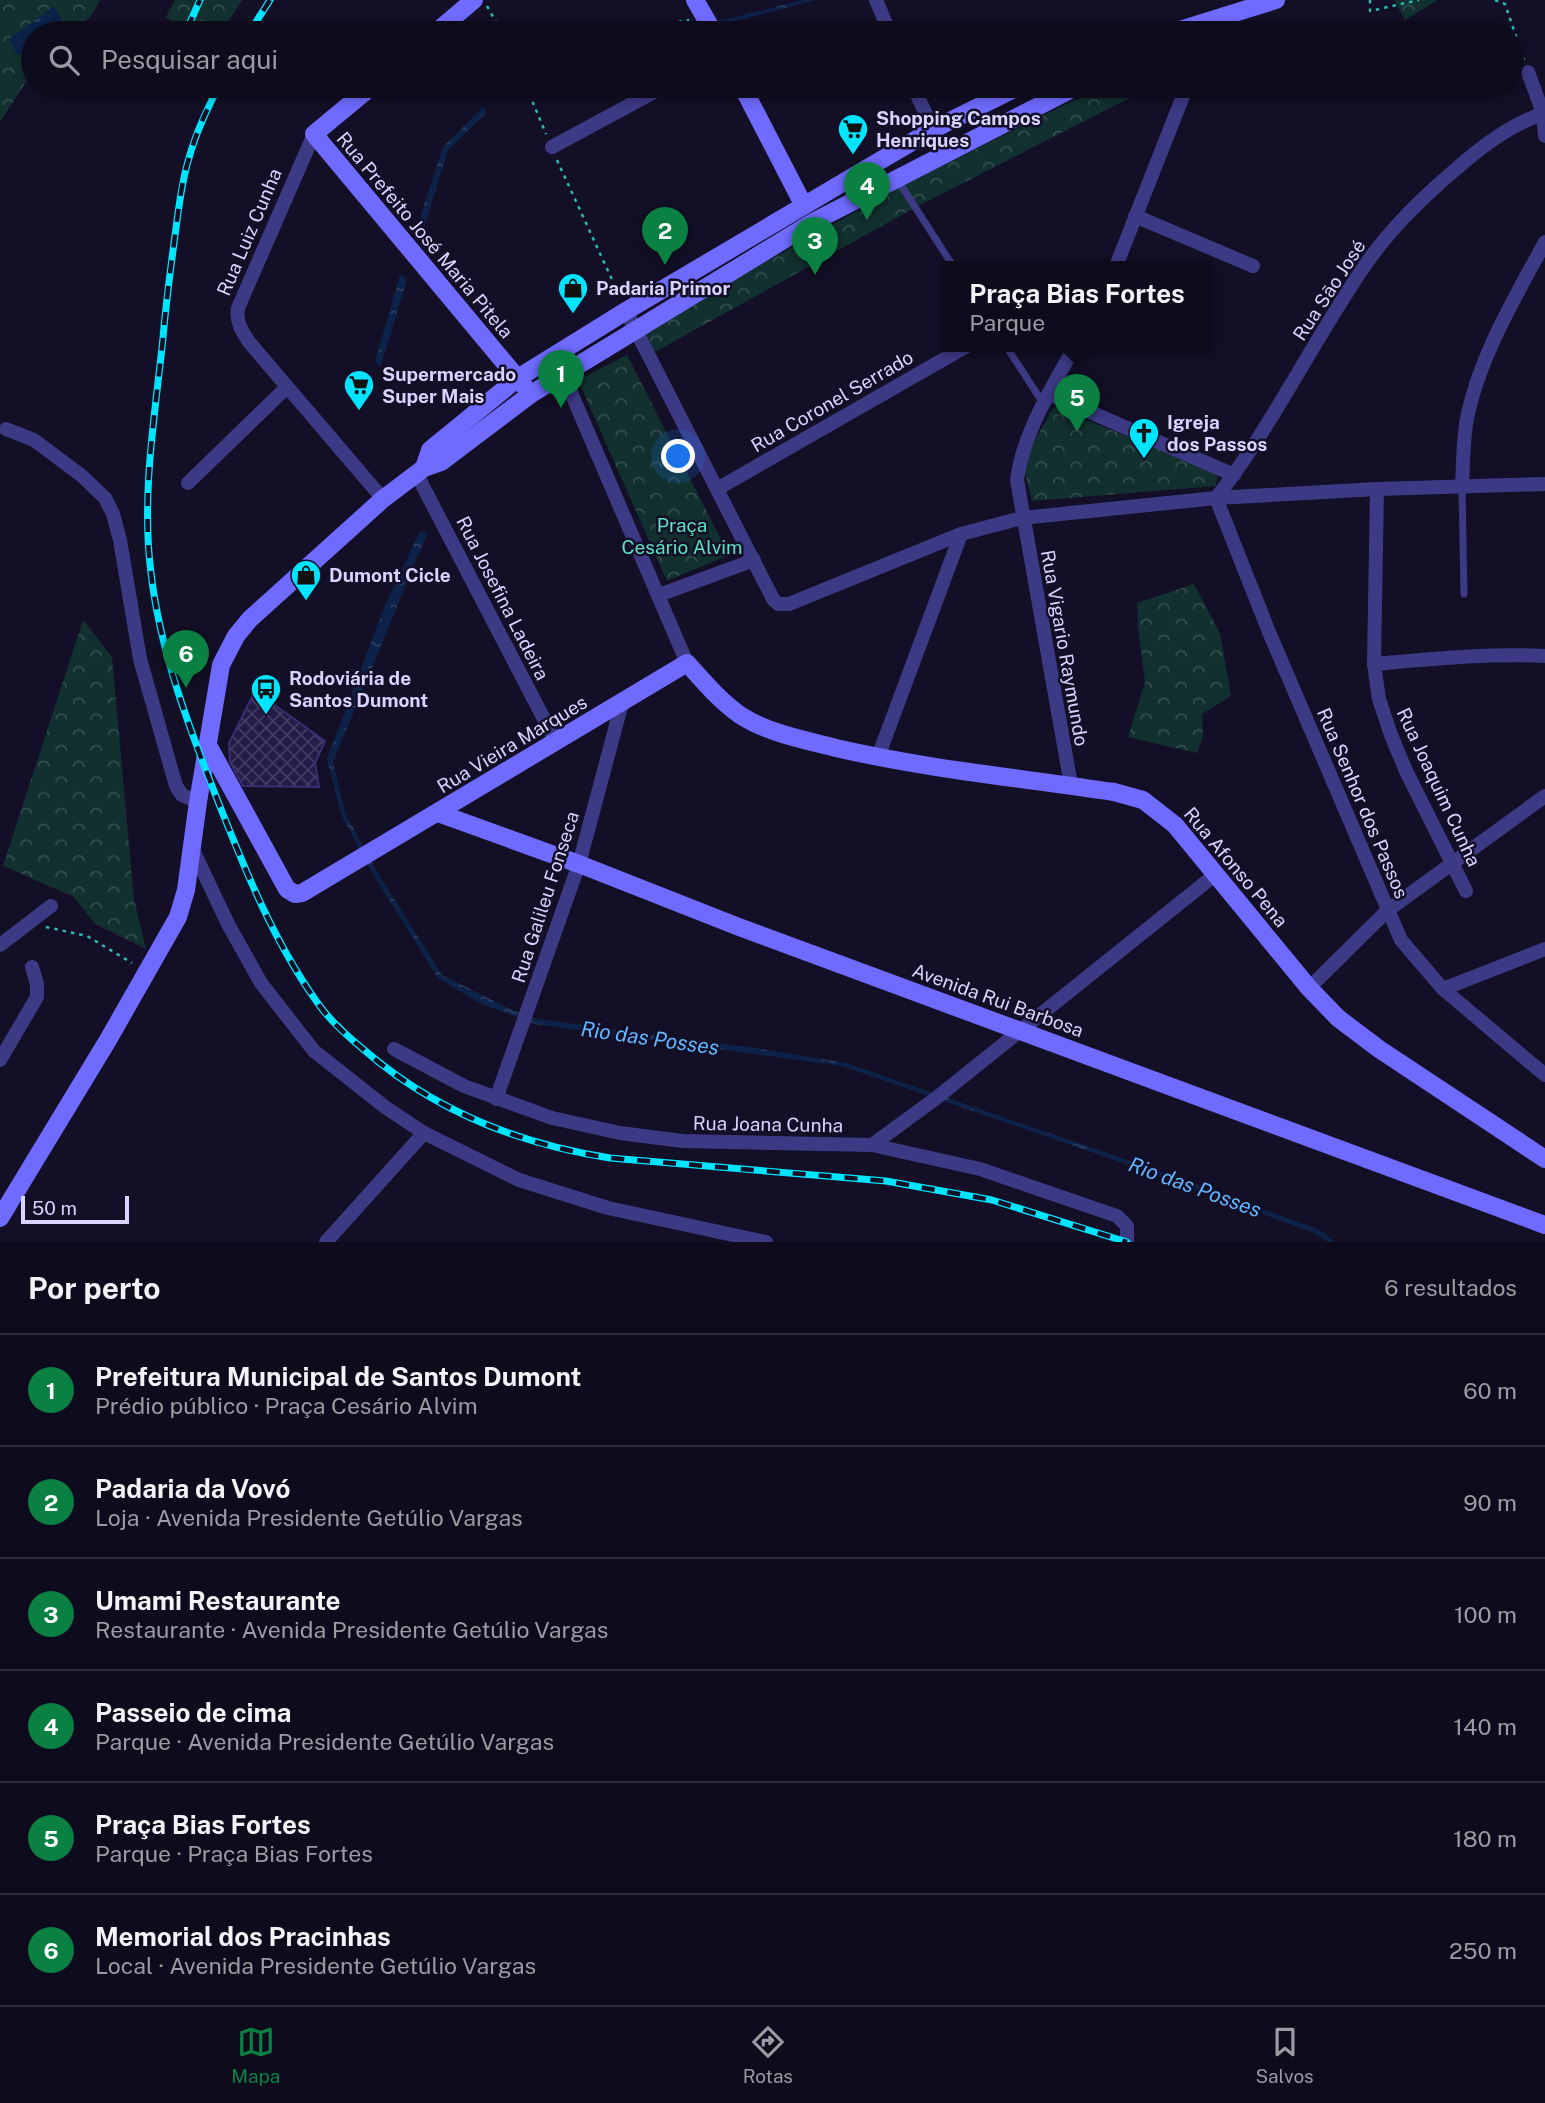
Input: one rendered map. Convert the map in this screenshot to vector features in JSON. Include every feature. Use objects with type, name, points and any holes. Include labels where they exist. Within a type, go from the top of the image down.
[{"type":"main road","points":[[695,0],[708,21]]},
{"type":"main road","points":[[1209,21],[1276,0]]},
{"type":"main road","points":[[450,21],[475,1]]},
{"type":"main road","name":"Rua Luiz Cunha","points":[[314,134],[358,98]]},
{"type":"main road","points":[[744,263],[794,223],[801,214],[803,204],[748,98]]},
{"type":"main road","points":[[420,470],[430,450],[518,378],[803,204],[932,130],[996,98]]},
{"type":"main road","points":[[0,1218],[178,917],[186,890],[221,665],[236,636],[250,619],[383,499],[420,470],[441,462],[531,394],[813,222],[1051,98]]},
{"type":"main road","name":"Rua Prefeito José Maria Pitela","points":[[314,134],[531,394]]},
{"type":"main road","points":[[563,374],[565,361],[626,311]]},
{"type":"main road","name":"Rua Vieira Marques","points":[[209,747],[287,889],[295,894],[302,893],[687,663]]},
{"type":"main road","name":"Rua Afonso Pena","points":[[687,663],[714,693],[742,716],[770,729],[809,741],[878,757],[1071,785],[1143,800],[1175,825],[1309,988],[1338,1018],[1545,1159]]},
{"type":"main road","name":"Avenida Rui Barbosa","points":[[438,813],[1545,1225]]},
{"type":"street","points":[[876,1],[885,21]]},
{"type":"street","points":[[1528,72],[1544,113],[1545,136]]},
{"type":"street","points":[[552,147],[643,98]]},
{"type":"street","points":[[918,98],[944,154]]},
{"type":"street","points":[[1118,261],[1182,98]]},
{"type":"street","name":"Rua São José","points":[[1216,498],[1234,475],[1369,260],[1425,195],[1482,147],[1517,125],[1544,113]]},
{"type":"street","name":"Rua Luiz Cunha","points":[[314,134],[238,308],[237,318],[249,342],[383,499]]},
{"type":"street","points":[[1135,216],[1253,266]]},
{"type":"street","points":[[1462,488],[1466,421],[1478,378],[1513,302],[1545,242]]},
{"type":"street","points":[[626,311],[773,599],[778,604],[789,604],[961,534],[1022,518],[1216,498],[1377,489],[1545,484]]},
{"type":"street","name":"Rua Coronel Serrado","points":[[717,489],[957,352]]},
{"type":"street","name":"Rua Vigario Raymundo","points":[[1071,785],[1017,480],[1019,462],[1046,399],[1072,352]]},
{"type":"street","points":[[563,374],[687,663]]},
{"type":"street","points":[[188,483],[287,387]]},
{"type":"street","points":[[1046,399],[1234,475]]},
{"type":"street","points":[[6,429],[34,440],[82,476],[105,498],[113,514],[120,540],[140,659],[176,786],[182,795],[198,802]]},
{"type":"street","name":"Rua Josefina Ladeira","points":[[420,470],[556,742]]},
{"type":"street","name":"Rua Joaquim Cunha","points":[[1377,489],[1374,664],[1379,699],[1391,734],[1428,816],[1466,891]]},
{"type":"street","name":"Rua Senhor dos Passos","points":[[1216,498],[1269,632],[1401,940],[1443,989],[1545,1074]]},
{"type":"street","points":[[878,757],[961,534]]},
{"type":"street","points":[[659,595],[754,559]]},
{"type":"street","points":[[1374,664],[1465,656],[1545,656]]},
{"type":"street","name":"Rua Galileu Fonseca","points":[[495,1099],[579,864],[622,703]]},
{"type":"street","points":[[1309,988],[1388,910],[1545,796]]},
{"type":"street","points":[[192,848],[228,924],[261,983],[314,1051],[366,1093],[424,1133],[519,1180],[596,1204],[764,1242]]},
{"type":"street","points":[[872,1144],[939,1096],[1216,874]]},
{"type":"street","points":[[0,945],[51,906]]},
{"type":"street","points":[[1443,989],[1545,949]]},
{"type":"street","points":[[0,1060],[37,997],[37,984],[32,967]]},
{"type":"street","name":"Rua Joana Cunha","points":[[394,1049],[453,1081],[495,1099],[566,1121],[620,1133],[682,1141],[872,1144],[980,1169],[1117,1216],[1127,1226],[1127,1242]]},
{"type":"street","points":[[326,1242],[424,1133]]},
{"type":"lane","points":[[897,179],[951,261]]},
{"type":"lane","points":[[1011,352],[1046,399]]},
{"type":"lane","points":[[1462,488],[1464,594]]},
{"type":"path","points":[[1370,0],[1370,11],[1419,0]]},
{"type":"path","points":[[1495,0],[1504,4],[1510,21]]},
{"type":"path","points":[[475,1],[492,21]]},
{"type":"path","points":[[1524,61],[1528,72]]},
{"type":"path","points":[[531,98],[626,311]]},
{"type":"path","points":[[29,923],[87,936],[147,972]]},
{"type":"green space","points":[[0,0],[100,0],[86,21],[21,21],[21,90],[0,122]]},
{"type":"green space","points":[[175,0],[242,0],[229,21],[172,21],[166,17]]},
{"type":"green space","points":[[1394,0],[1438,0],[1405,20]]},
{"type":"green space","points":[[1083,98],[1129,98],[916,207],[653,353],[643,330],[902,186],[1072,101]]},
{"type":"green space","name":"Praça Cesário Alvim","points":[[627,355],[729,555],[667,581],[578,380]]},
{"type":"green space","points":[[1054,407],[1218,473],[1216,486],[1032,501],[1025,472],[1025,457]]},
{"type":"green space","points":[[1194,584],[1220,633],[1231,696],[1202,714],[1203,737],[1197,753],[1128,737],[1145,682],[1137,603]]},
{"type":"green space","points":[[83,620],[112,657],[134,899],[146,949],[95,924],[74,897],[3,866]]},
{"type":"water","points":[[802,0],[816,0],[735,21],[719,21]]},
{"type":"water","points":[[54,6],[62,21],[34,21]]},
{"type":"water","points":[[21,30],[21,54],[18,56],[9,39]]},
{"type":"water","points":[[483,107],[487,112],[448,150],[421,239],[414,236],[443,147]]},
{"type":"water","points":[[400,275],[407,279],[381,366],[375,362]]},
{"type":"water","name":"Rio das Posses","points":[[420,531],[427,534],[333,762],[345,813],[376,870],[442,975],[508,1008],[537,1019],[846,1063],[1148,1167],[1320,1230],[1335,1242],[1328,1242],[1314,1233],[1143,1170],[842,1066],[535,1024],[479,1003],[438,978],[371,871],[341,814],[327,759],[384,608]]},
{"type":"building","name":"Rodoviária de Santos Dumont","points":[[255,691],[325,741],[315,763],[319,787],[243,786],[230,762],[229,743]]},
{"type":"railway","points":[[191,21],[200,0]]},
{"type":"railway","points":[[257,21],[270,0]]},
{"type":"railway","points":[[213,98],[192,148],[178,210],[150,455],[148,544],[151,573],[169,661],[187,719],[219,804],[274,931],[322,1009],[357,1044],[418,1090],[478,1121],[542,1144],[610,1158],[886,1181],[992,1200],[1127,1242]]},
{"type":"place","name":"Shopping Campos Henriques","points":[[853,156]]},
{"type":"place","name":"Passeio de cima","points":[[867,220]]},
{"type":"place","name":"Padaria da Vovó","points":[[665,265]]},
{"type":"place","name":"Umami Restaurante","points":[[815,275]]},
{"type":"place","name":"Padaria Primor","points":[[573,315]]},
{"type":"place","name":"Prefeitura Municipal de Santos Dumont","points":[[561,408]]},
{"type":"place","name":"Supermercado Super Mais","points":[[359,412]]},
{"type":"place","name":"Praça Bias Fortes","points":[[1077,432]]},
{"type":"place","name":"Igreja dos Passos","points":[[1144,460]]},
{"type":"place","name":"Dumont Cicle","points":[[306,602]]},
{"type":"place","name":"Memorial dos Pracinhas","points":[[186,688]]},
{"type":"place","name":"Rodoviária de Santos Dumont","points":[[266,716]]}]
